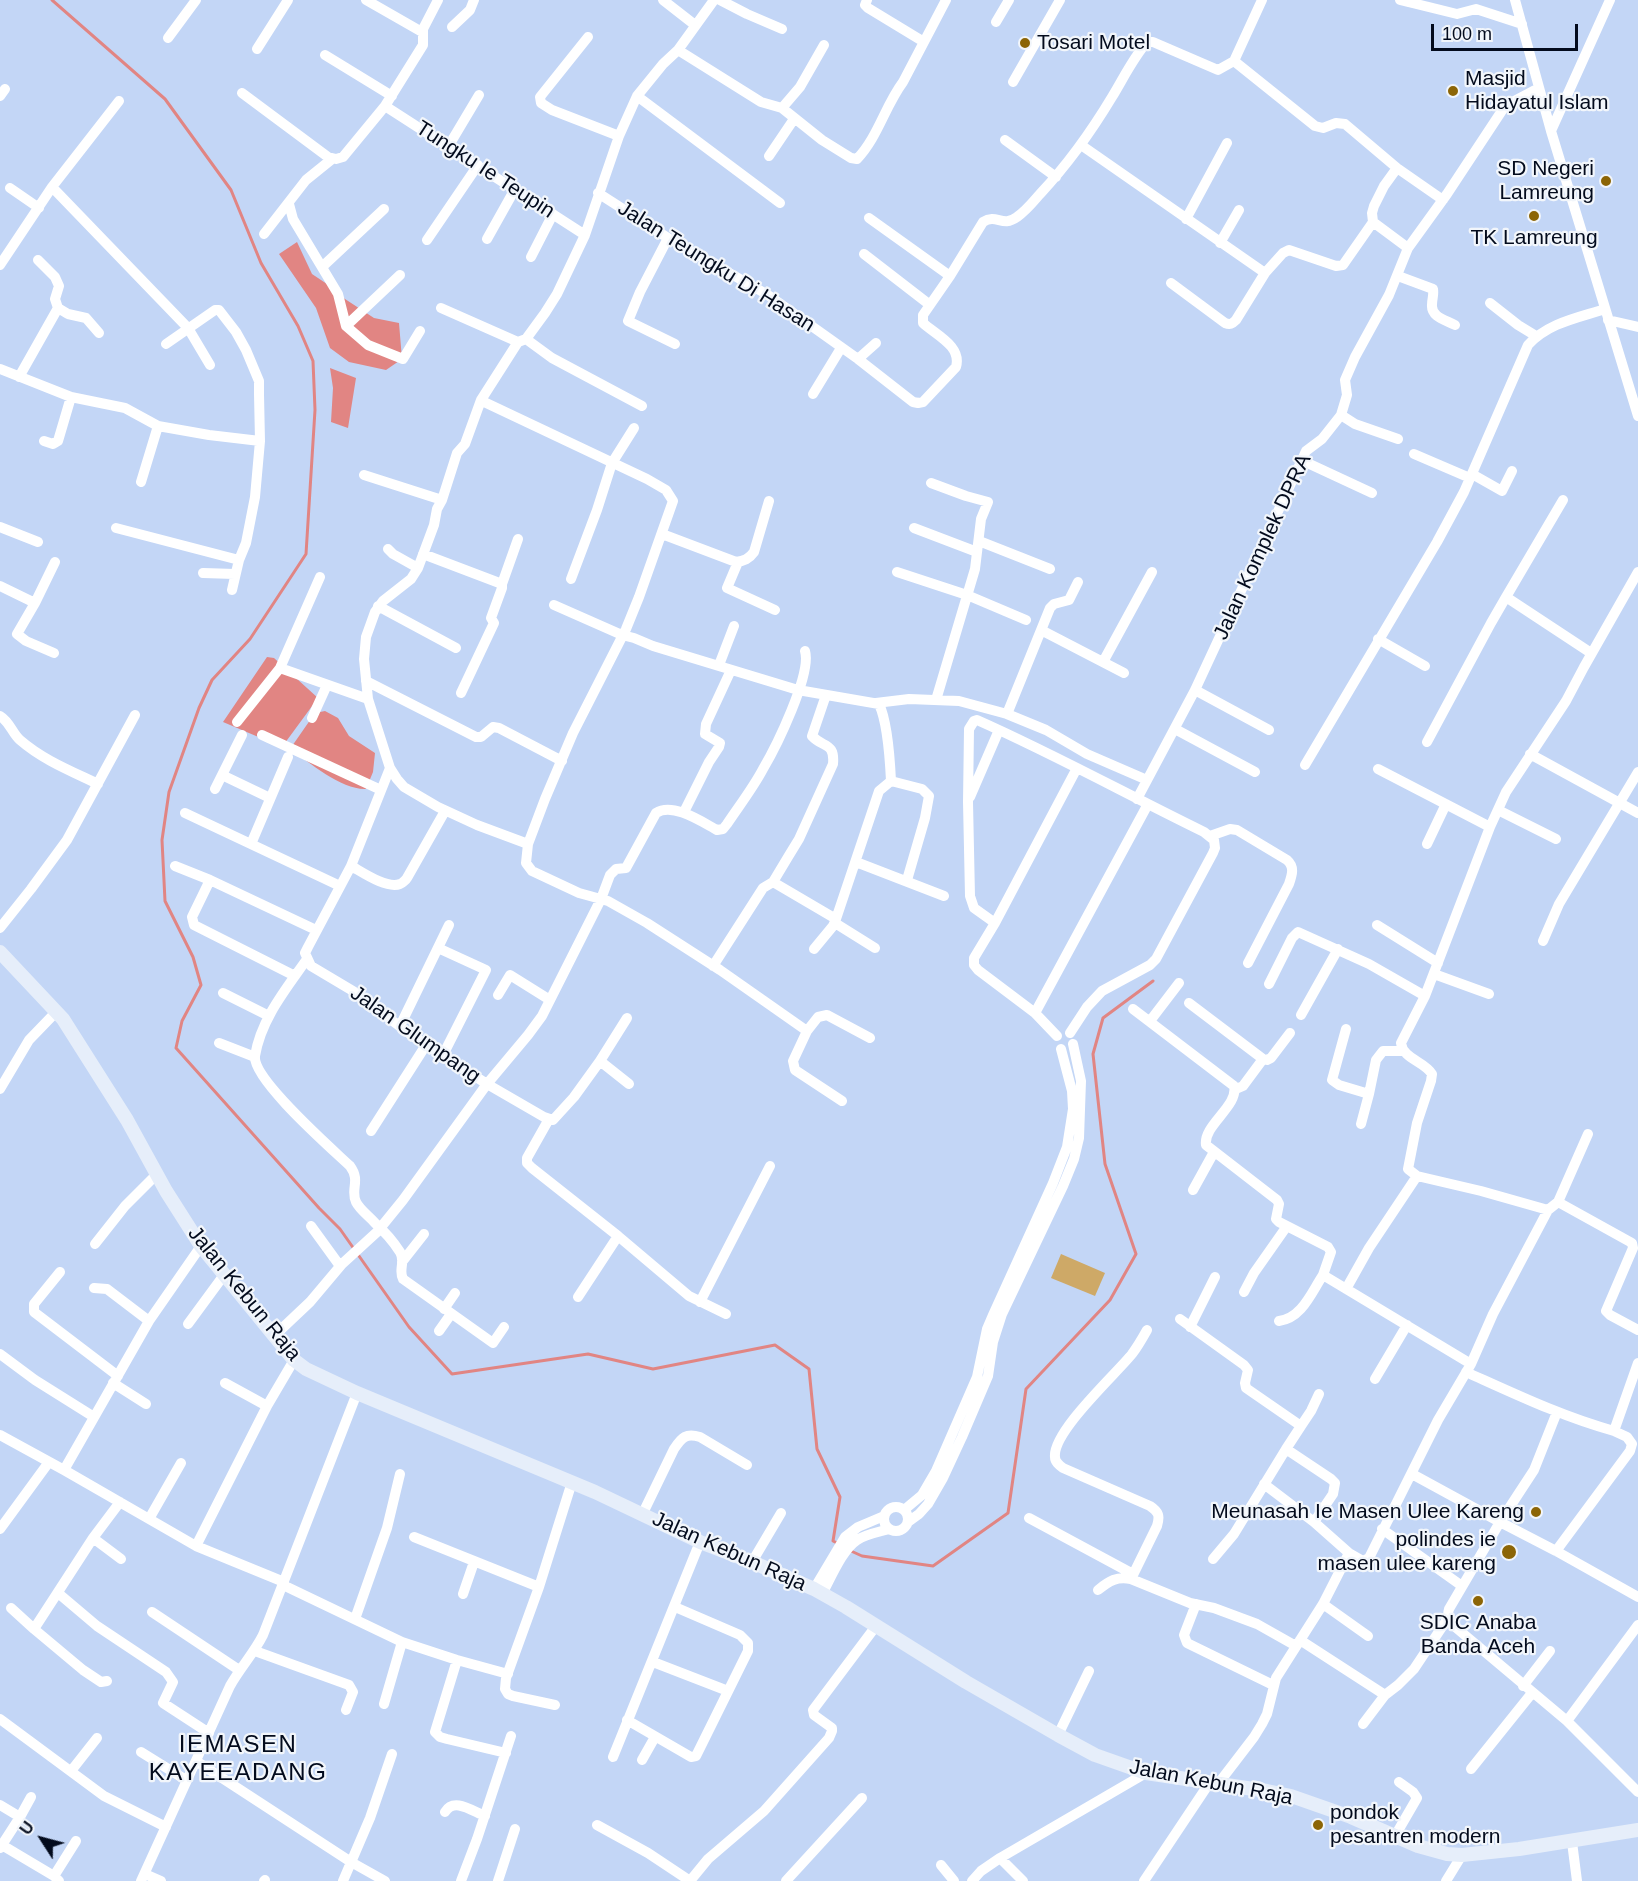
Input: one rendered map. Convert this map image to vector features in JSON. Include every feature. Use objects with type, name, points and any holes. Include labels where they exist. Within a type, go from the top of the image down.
[{"type":"street","points":[[168,38],[196,0]]},
{"type":"street","points":[[257,49],[288,0]]},
{"type":"street","points":[[366,0],[422,32]]},
{"type":"street","points":[[264,234],[290,204],[306,180],[332,159],[343,157],[385,106],[423,45],[422,32],[438,0]]},
{"type":"street","points":[[452,27],[470,10],[474,0]]},
{"type":"street","points":[[663,0],[695,25]]},
{"type":"street","points":[[528,844],[445,811],[404,787],[397,779],[390,768],[368,699],[365,646],[369,626],[378,606],[411,579],[418,568],[457,453],[465,444],[482,401],[522,340],[557,294],[585,235],[619,136],[637,96],[663,64],[678,50],[714,0]]},
{"type":"street","points":[[720,0],[782,29]]},
{"type":"street","points":[[867,0],[868,8],[924,42]]},
{"type":"street","points":[[678,50],[761,102],[782,108],[822,140],[857,159],[870,144],[894,94],[903,82],[946,0]]},
{"type":"street","points":[[996,22],[1009,0]]},
{"type":"street","points":[[1013,82],[1060,0]]},
{"type":"street","points":[[864,254],[930,305],[983,222],[994,219],[1006,223],[1017,217],[1056,177],[1081,145],[1147,42],[1153,42],[1218,70],[1234,61],[1262,0]]},
{"type":"street","points":[[1400,0],[1457,14],[1476,9],[1522,24]]},
{"type":"street","points":[[1515,0],[1551,130],[1638,416]]},
{"type":"street","points":[[1551,130],[1610,0]]},
{"type":"street","points":[[588,37],[540,97],[541,103],[552,110],[619,136]]},
{"type":"street","points":[[782,108],[800,87],[824,45]]},
{"type":"street","points":[[324,55],[392,96]]},
{"type":"street","points":[[1234,61],[1315,126],[1323,128],[1336,123],[1345,124],[1397,168],[1443,200]]},
{"type":"street","name":"Jalan Komplek DPRA","points":[[1137,799],[1195,690],[1301,460],[1306,451],[1322,439],[1341,415],[1347,395],[1345,380],[1355,357],[1384,306],[1408,248],[1443,200],[1505,106],[1539,88]]},
{"type":"street","points":[[242,93],[332,159]]},
{"type":"street","points":[[448,147],[479,95]]},
{"type":"street","points":[[637,96],[780,203]]},
{"type":"street","points":[[2,258],[52,187],[119,101]]},
{"type":"street","name":"Tungku Ie Teupin","points":[[385,106],[585,235]]},
{"type":"street","points":[[769,156],[794,119]]},
{"type":"street","points":[[1005,140],[1056,177]]},
{"type":"street","points":[[1186,219],[1227,143]]},
{"type":"street","points":[[1081,145],[1265,273]]},
{"type":"street","points":[[427,240],[478,165]]},
{"type":"street","points":[[1171,283],[1224,323],[1232,324],[1265,273],[1289,249],[1336,266],[1343,265],[1373,222],[1374,206],[1384,186],[1397,168]]},
{"type":"street","points":[[52,187],[188,328],[210,365]]},
{"type":"street","points":[[10,188],[39,208]]},
{"type":"street","points":[[487,239],[515,189]]},
{"type":"street","name":"Jalan Teungku Di Hasan","points":[[598,193],[668,238],[768,295],[858,359],[913,402],[918,403],[922,402],[956,367],[957,359],[950,345],[923,322],[923,315],[930,305]]},
{"type":"street","points":[[290,204],[293,219],[338,294],[346,326],[368,345],[403,359],[420,331]]},
{"type":"street","points":[[322,267],[384,209]]},
{"type":"street","points":[[1220,243],[1239,210]]},
{"type":"street","points":[[531,257],[553,214]]},
{"type":"street","points":[[868,219],[950,276]]},
{"type":"street","points":[[1373,222],[1408,248]]},
{"type":"street","points":[[668,238],[628,321],[675,344]]},
{"type":"street","points":[[38,260],[56,277],[59,286],[55,299],[58,308],[68,314],[86,318],[99,333]]},
{"type":"street","points":[[346,326],[400,275]]},
{"type":"street","points":[[1398,276],[1433,289],[1431,306],[1435,315],[1455,325]]},
{"type":"street","points":[[1490,303],[1536,336]]},
{"type":"street","points":[[19,377],[58,308]]},
{"type":"street","points":[[441,308],[522,340],[642,406]]},
{"type":"street","points":[[1305,765],[1377,639],[1437,542],[1471,476],[1528,345],[1536,336],[1551,326],[1605,309]]},
{"type":"street","points":[[166,344],[215,310],[219,310],[246,350],[258,381],[260,441],[255,497],[246,543],[239,560],[232,590]]},
{"type":"street","points":[[1608,320],[1638,327]]},
{"type":"street","points":[[858,359],[876,343]]},
{"type":"street","points":[[813,394],[841,348]]},
{"type":"street","points":[[0,369],[71,397],[125,408],[158,426],[260,441]]},
{"type":"street","points":[[44,441],[53,444],[58,441],[71,397]]},
{"type":"street","points":[[482,401],[647,479],[666,490],[673,501],[639,597],[590,698],[545,799],[528,844],[526,863],[532,871],[601,899],[647,923],[807,1031]]},
{"type":"street","points":[[1341,415],[1355,424],[1398,438]]},
{"type":"street","points":[[141,482],[158,426]]},
{"type":"street","points":[[571,579],[612,463],[634,428]]},
{"type":"street","points":[[1414,454],[1471,476],[1502,491],[1512,471]]},
{"type":"street","points":[[1301,460],[1372,493]]},
{"type":"street","points":[[363,475],[442,500]]},
{"type":"street","points":[[931,483],[988,502],[981,519],[975,570],[936,700]]},
{"type":"street","points":[[1427,742],[1485,632],[1563,500]]},
{"type":"street","points":[[662,534],[738,562],[750,558],[754,552],[769,501]]},
{"type":"street","points":[[0,527],[38,542]]},
{"type":"street","points":[[116,528],[239,560]]},
{"type":"street","points":[[914,528],[1050,569]]},
{"type":"street","points":[[461,693],[494,623],[491,618],[518,538]]},
{"type":"street","points":[[388,549],[418,568]]},
{"type":"street","points":[[423,554],[501,584]]},
{"type":"street","points":[[54,653],[26,641],[17,634],[55,562]]},
{"type":"street","points":[[738,562],[727,588],[775,610]]},
{"type":"street","points":[[897,572],[968,595],[1026,620]]},
{"type":"street","points":[[1103,662],[1152,572]]},
{"type":"street","points":[[1403,1051],[1402,1040],[1425,996],[1490,827],[1506,792],[1566,701],[1638,572]]},
{"type":"street","points":[[203,573],[235,574]]},
{"type":"street","points":[[237,722],[280,668],[320,577]]},
{"type":"street","points":[[1007,714],[1050,609],[1054,604],[1069,600],[1078,582]]},
{"type":"street","points":[[0,586],[35,603]]},
{"type":"street","points":[[1506,597],[1591,653]]},
{"type":"street","points":[[554,605],[653,646],[798,690],[876,703],[909,699],[959,701],[1007,714],[1046,730],[1080,751],[1147,780]]},
{"type":"street","points":[[378,606],[456,648]]},
{"type":"street","points":[[719,665],[734,626]]},
{"type":"street","points":[[1041,630],[1124,673]]},
{"type":"street","points":[[1377,639],[1425,666]]},
{"type":"street","points":[[627,1018],[574,1097],[553,1120],[487,1084],[532,1030],[550,1000],[601,899],[612,872],[620,867],[626,868],[656,813],[662,810],[684,812],[717,830],[723,829],[727,824],[763,770],[790,712],[806,663],[805,651]]},
{"type":"street","points":[[280,668],[368,699]]},
{"type":"street","points":[[684,812],[719,747],[720,742],[705,734],[706,724],[730,670]]},
{"type":"street","points":[[366,681],[476,737],[481,737],[493,727],[499,728],[562,760]]},
{"type":"street","points":[[312,718],[327,685]]},
{"type":"street","points":[[1195,690],[1269,730]]},
{"type":"street","points":[[713,966],[763,888],[774,882],[799,839],[833,764],[834,755],[830,747],[815,740],[812,736],[826,695]]},
{"type":"street","points":[[876,703],[882,711],[891,781]]},
{"type":"street","points":[[0,928],[67,840],[135,715]]},
{"type":"street","points":[[0,716],[8,722],[13,733],[35,752],[98,784]]},
{"type":"street","points":[[995,923],[974,908],[970,896],[968,802],[970,726],[974,721],[977,720],[999,730],[1148,804],[1210,836],[1215,844],[1213,853],[1156,959],[1102,991],[1087,1007],[1067,1049],[1061,1049]]},
{"type":"street","points":[[1175,729],[1255,772]]},
{"type":"street","points":[[968,802],[999,730]]},
{"type":"street","points":[[215,789],[242,735]]},
{"type":"street","points":[[262,735],[381,790]]},
{"type":"street","points":[[1530,754],[1638,813]]},
{"type":"street","points":[[250,844],[288,757]]},
{"type":"street","points":[[390,768],[351,866],[305,953],[307,959],[269,1016],[260,1037],[255,1058],[258,1069],[275,1092],[355,1173],[354,1198],[398,1249],[402,1256],[400,1275],[403,1279],[493,1343],[504,1327]]},
{"type":"street","points":[[1058,1184],[1071,1131],[1073,1109],[1072,1091],[1061,1049],[1057,1045],[1057,1036],[1035,1014],[978,970],[974,964],[974,958],[1077,768]]},
{"type":"street","points":[[1378,769],[1490,827]]},
{"type":"street","points":[[1543,941],[1559,904],[1638,772]]},
{"type":"street","points":[[222,775],[270,798]]},
{"type":"street","points":[[814,949],[835,921],[879,791],[891,781]]},
{"type":"street","points":[[891,781],[922,789],[929,796],[907,880]]},
{"type":"street","points":[[1035,1014],[1148,804]]},
{"type":"street","points":[[1427,844],[1446,804]]},
{"type":"street","points":[[1498,810],[1556,839]]},
{"type":"street","points":[[351,866],[382,883],[400,884],[407,878],[445,811]]},
{"type":"street","points":[[185,813],[340,886]]},
{"type":"street","points":[[1210,836],[1230,829],[1237,830],[1287,860],[1292,867],[1293,872],[1289,884],[1248,963]]},
{"type":"street","points":[[856,862],[944,896]]},
{"type":"street","points":[[175,866],[316,930]]},
{"type":"street","points":[[210,880],[192,918],[194,925],[295,976]]},
{"type":"street","points":[[774,882],[875,948]]},
{"type":"street","points":[[400,1026],[449,925]]},
{"type":"street","points":[[1377,925],[1438,963]]},
{"type":"street","points":[[1269,984],[1292,938],[1298,932],[1338,949],[1425,996]]},
{"type":"street","points":[[438,948],[486,970],[442,1057]]},
{"type":"street","points":[[1301,1014],[1338,949]]},
{"type":"street","name":"Jalan Kebun Raja","points":[[0,952],[57,1011],[147,1154],[201,1246],[294,1360],[315,1374],[357,1394],[572,1482],[699,1542],[818,1591],[966,1682],[1105,1759],[1146,1773],[1291,1796],[1351,1817],[1431,1850],[1447,1854],[1462,1855],[1572,1842],[1638,1830]]},
{"type":"street","name":"Jalan Glumpang","points":[[274,1336],[306,1306],[340,1266],[379,1229],[403,1200],[487,1084],[442,1057],[353,991],[318,971],[307,959]]},
{"type":"street","points":[[1434,974],[1489,994]]},
{"type":"street","points":[[498,995],[510,975],[550,1000]]},
{"type":"street","points":[[1150,1022],[1179,983]]},
{"type":"street","points":[[223,993],[269,1016]]},
{"type":"street","points":[[1189,1003],[1263,1059],[1271,1058],[1290,1033]]},
{"type":"street","points":[[1133,1009],[1236,1089]]},
{"type":"street","points":[[0,1089],[29,1040],[57,1011]]},
{"type":"street","points":[[843,1101],[795,1070],[793,1061],[807,1031],[818,1017],[827,1015],[870,1038]]},
{"type":"street","points":[[1346,1029],[1332,1080],[1339,1085],[1369,1094]]},
{"type":"street","points":[[904,1510],[922,1495],[936,1471],[977,1377],[987,1329],[1009,1289],[1079,1138],[1082,1081],[1072,1039],[1065,1032],[1057,1036]]},
{"type":"street","points":[[219,1043],[255,1058]]},
{"type":"street","points":[[371,1131],[426,1045]]},
{"type":"street","points":[[1361,1124],[1376,1060],[1383,1051],[1403,1051],[1429,1069],[1432,1074],[1408,1161],[1412,1173],[1548,1210]]},
{"type":"street","points":[[1263,1059],[1248,1081],[1236,1089],[1206,1139],[1206,1144],[1278,1201],[1276,1220],[1329,1250],[1330,1257],[1323,1275],[1300,1310],[1291,1318],[1279,1321]]},
{"type":"street","points":[[600,1061],[629,1084]]},
{"type":"street","points":[[549,1119],[530,1150],[527,1163],[689,1296],[726,1314]]},
{"type":"street","points":[[1264,1484],[1349,1552],[1363,1561],[1367,1559],[1438,1420],[1469,1368],[1493,1314],[1548,1210],[1558,1202],[1588,1134]]},
{"type":"street","points":[[1193,1190],[1203,1168],[1214,1152]]},
{"type":"street","points":[[700,1302],[770,1166]]},
{"type":"street","points":[[95,1244],[125,1206],[157,1174]]},
{"type":"street","points":[[1346,1289],[1369,1248],[1417,1176]]},
{"type":"street","points":[[1558,1202],[1632,1244],[1633,1248],[1606,1311],[1638,1330]]},
{"type":"street","points":[[311,1226],[340,1266]]},
{"type":"street","points":[[1244,1292],[1254,1273],[1287,1226]]},
{"type":"street","points":[[402,1262],[424,1234]]},
{"type":"street","points":[[578,1297],[618,1236]]},
{"type":"street","points":[[64,1470],[149,1321],[201,1246]]},
{"type":"street","points":[[60,1272],[34,1304],[34,1312],[146,1404]]},
{"type":"street","points":[[188,1324],[224,1275]]},
{"type":"street","points":[[1323,1275],[1407,1325],[1469,1368],[1557,1412],[1614,1431],[1630,1439],[1632,1444],[1630,1451],[1556,1551]]},
{"type":"street","points":[[1191,1327],[1215,1277]]},
{"type":"street","points":[[94,1288],[107,1289],[149,1321]]},
{"type":"street","points":[[849,1541],[889,1529],[900,1531],[928,1504],[943,1478],[988,1376],[996,1327],[1009,1289]]},
{"type":"street","points":[[439,1331],[455,1293]]},
{"type":"street","points":[[1180,1319],[1244,1365],[1248,1370],[1246,1388],[1301,1426]]},
{"type":"street","points":[[1375,1379],[1407,1325]]},
{"type":"street","points":[[1098,1590],[1113,1580],[1132,1576],[1157,1526],[1159,1520],[1157,1512],[1150,1506],[1063,1468],[1055,1456],[1058,1443],[1075,1418],[1131,1355],[1147,1330]]},
{"type":"street","points":[[0,1354],[35,1380],[94,1417]]},
{"type":"street","points":[[196,1545],[267,1406],[294,1360]]},
{"type":"street","points":[[1614,1431],[1638,1363]]},
{"type":"street","points":[[225,1383],[267,1406]]},
{"type":"street","points":[[161,1881],[143,1877],[230,1686],[263,1635],[357,1394]]},
{"type":"street","points":[[1213,1559],[1234,1534],[1311,1411],[1319,1394]]},
{"type":"street","points":[[1557,1412],[1534,1470],[1462,1586],[1449,1609],[1449,1618],[1454,1626],[1567,1721],[1638,1792]]},
{"type":"street","points":[[643,1514],[674,1449],[684,1437],[691,1434],[700,1437],[747,1465]]},
{"type":"street","points":[[0,1435],[196,1545],[402,1642],[508,1674]]},
{"type":"street","points":[[1286,1449],[1335,1483],[1333,1494],[1314,1522]]},
{"type":"street","points":[[0,1529],[49,1462]]},
{"type":"street","points":[[149,1519],[181,1463]]},
{"type":"street","points":[[355,1619],[392,1530],[400,1474]]},
{"type":"street","points":[[1412,1474],[1638,1598]]},
{"type":"street","points":[[555,1705],[508,1694],[505,1689],[572,1482]]},
{"type":"street","points":[[34,1629],[93,1538],[120,1502]]},
{"type":"street","points":[[818,1591],[858,1527],[884,1516],[893,1507],[904,1510],[908,1522]]},
{"type":"street","points":[[752,1562],[781,1513]]},
{"type":"street","points":[[884,1516],[889,1529]]},
{"type":"street","points":[[1029,1518],[1132,1576],[1196,1604],[1214,1608],[1257,1624],[1298,1643],[1385,1695]]},
{"type":"street","points":[[1382,1529],[1462,1586]]},
{"type":"street","points":[[414,1537],[539,1587]]},
{"type":"street","points":[[93,1538],[121,1559]]},
{"type":"street","points":[[613,1757],[675,1607],[699,1542]]},
{"type":"street","points":[[1143,1881],[1214,1783],[1254,1737],[1270,1703],[1273,1685],[1323,1604],[1349,1552]]},
{"type":"street","points":[[463,1594],[474,1562]]},
{"type":"street","points":[[58,1593],[97,1626],[166,1672],[173,1682],[163,1703],[209,1733]]},
{"type":"street","points":[[1196,1604],[1184,1635],[1187,1643],[1273,1685]]},
{"type":"street","points":[[1323,1604],[1368,1636]]},
{"type":"street","points":[[627,1720],[691,1757],[696,1756],[748,1651],[748,1642],[740,1635],[675,1607]]},
{"type":"street","points":[[11,1608],[83,1670],[101,1682],[107,1681]]},
{"type":"street","points":[[152,1612],[239,1670]]},
{"type":"street","points":[[1363,1724],[1385,1695],[1407,1677],[1449,1618]]},
{"type":"street","points":[[1567,1721],[1638,1625]]},
{"type":"street","points":[[597,1825],[648,1853],[690,1881],[708,1859],[764,1811],[829,1738],[832,1728],[814,1715],[813,1710],[876,1626]]},
{"type":"street","points":[[384,1704],[402,1642]]},
{"type":"street","points":[[255,1650],[349,1685],[352,1692],[346,1710]]},
{"type":"street","points":[[1471,1769],[1528,1689],[1550,1651]]},
{"type":"street","points":[[456,1660],[435,1732],[447,1739],[506,1753]]},
{"type":"street","points":[[652,1662],[728,1691]]},
{"type":"street","points":[[1058,1735],[1089,1671]]},
{"type":"street","points":[[0,1719],[104,1796],[166,1827]]},
{"type":"street","points":[[461,1881],[511,1736]]},
{"type":"street","points":[[642,1760],[655,1737]]},
{"type":"street","points":[[71,1771],[97,1738]]},
{"type":"street","points":[[141,1752],[186,1780]]},
{"type":"street","points":[[343,1881],[370,1818],[392,1754]]},
{"type":"street","points":[[196,1761],[351,1862],[385,1881]]},
{"type":"street","points":[[972,1881],[981,1871],[1000,1858],[1146,1773]]},
{"type":"street","points":[[1395,1836],[1417,1798],[1413,1792],[1399,1782]]},
{"type":"street","points":[[30,1797],[1,1846],[57,1878],[76,1841]]},
{"type":"street","points":[[786,1881],[862,1798]]},
{"type":"street","points":[[445,1812],[450,1806],[456,1804],[485,1816]]},
{"type":"street","points":[[0,1805],[20,1817]]},
{"type":"street","points":[[498,1881],[515,1829]]},
{"type":"street","points":[[1572,1842],[1576,1881]]},
{"type":"street","points":[[1446,1881],[1462,1855]]},
{"type":"street","points":[[1000,1858],[1023,1881]]},
{"type":"street","points":[[941,1864],[954,1881]]},
{"type":"shaded area","points":[[297,242],[312,274],[374,318],[399,323],[402,359],[386,370],[349,362],[330,348],[316,308],[279,254]]},
{"type":"shaded area","points":[[330,368],[356,378],[348,428],[331,422],[333,388]]},
{"type":"shaded area","points":[[267,657],[274,658],[318,698],[282,747],[223,722]]},
{"type":"shaded area","points":[[325,711],[338,718],[349,736],[375,753],[373,772],[366,789],[347,785],[337,780],[290,749],[315,713]]},
{"type":"shaded area","points":[[1061,1254],[1105,1273],[1095,1296],[1051,1278]]},
{"type":"waterway","points":[[52,0],[165,99],[231,190],[261,263],[298,326],[313,361],[315,410],[306,554],[250,639],[212,680],[199,708],[169,792],[162,840],[165,901],[193,957],[201,985],[182,1021],[176,1048],[340,1229],[409,1327],[452,1374],[588,1354],[653,1369],[775,1345],[809,1369],[817,1449],[840,1497],[833,1541],[837,1543]]},
{"type":"waterway","points":[[851,1551],[862,1556],[933,1566],[1008,1513],[1026,1389],[1110,1300],[1136,1254],[1105,1164],[1093,1054],[1103,1018],[1153,981]]},
{"type":"place","name":"Tosari Motel","points":[[1025,43]]},
{"type":"place","name":"Masjid Hidayatul Islam","points":[[1453,91]]},
{"type":"place","name":"SD Negeri Lamreung","points":[[1606,181]]},
{"type":"place","name":"TK Lamreung","points":[[1534,216]]},
{"type":"place","name":"Meunasah Ie Masen Ulee Kareng","points":[[1536,1512]]},
{"type":"place","name":"polindes ie masen ulee kareng","points":[[1509,1552]]},
{"type":"place","name":"SDIC Anaba Banda Aceh","points":[[1478,1601]]},
{"type":"place","name":"pondok pesantren modern","points":[[1318,1825]]},
{"type":"district","name":"IEMASEN KAYEEADANG","points":[[238,1759]]}]
